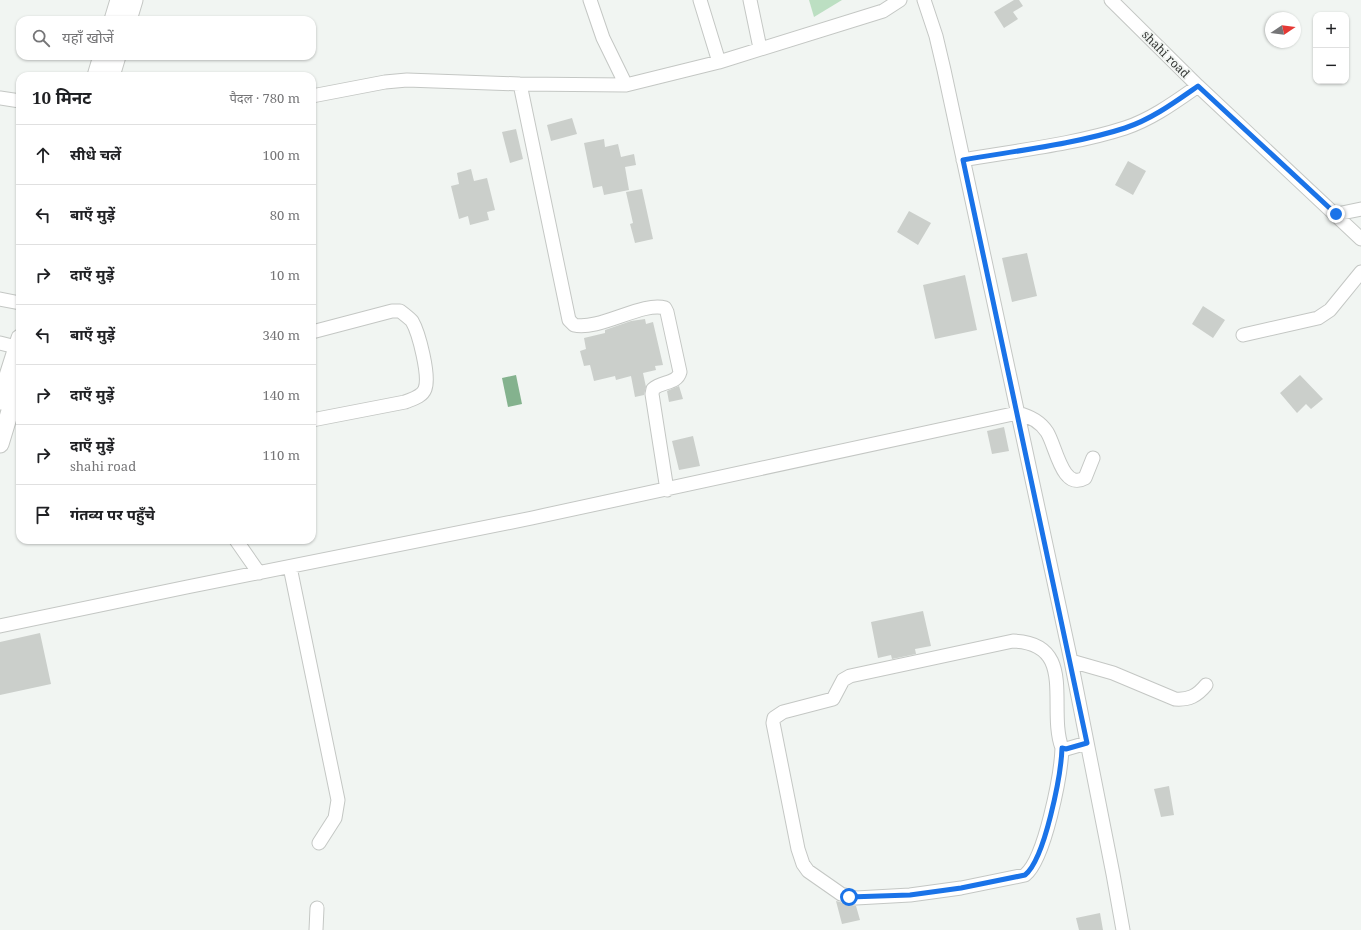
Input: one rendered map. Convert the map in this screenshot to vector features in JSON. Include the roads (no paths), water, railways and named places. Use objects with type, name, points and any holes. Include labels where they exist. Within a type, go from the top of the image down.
[{"type":"main road","points":[[114,16],[119,0]]},
{"type":"main road","points":[[129,16],[134,0]]},
{"type":"main road","points":[[97,72],[101,60]]},
{"type":"main road","points":[[112,72],[116,60]]},
{"type":"main road","points":[[0,401],[16,353]]},
{"type":"main road","points":[[0,444],[16,391]]},
{"type":"street","points":[[590,0],[603,38],[626,85]]},
{"type":"street","points":[[700,0],[719,62]]},
{"type":"street","points":[[750,0],[760,48]]},
{"type":"street","points":[[316,95],[385,82],[407,80],[520,84],[626,85],[719,62],[883,11],[900,0]]},
{"type":"street","points":[[924,0],[936,36],[1071,661],[1123,930]]},
{"type":"street","name":"shahi road","points":[[1112,0],[1198,86],[1361,239]]},
{"type":"street","points":[[520,84],[569,320],[574,325],[587,326],[654,308],[665,308],[667,312],[680,372],[679,377],[676,380],[656,386],[652,389],[667,490]]},
{"type":"street","points":[[963,160],[1068,141],[1126,128],[1173,104],[1198,86]]},
{"type":"street","points":[[0,98],[16,100]]},
{"type":"street","points":[[1336,214],[1361,209]]},
{"type":"street","points":[[1243,335],[1318,318],[1330,310],[1361,272]]},
{"type":"street","points":[[0,299],[16,302]]},
{"type":"street","points":[[316,331],[392,311],[400,311],[412,322],[416,331],[427,379],[425,390],[419,396],[405,402],[316,419]]},
{"type":"street","points":[[0,342],[16,344]]},
{"type":"street","points":[[0,626],[428,540],[667,490],[1017,413],[1031,417],[1047,432],[1063,469],[1070,479],[1076,481],[1085,478],[1094,458]]},
{"type":"street","points":[[239,544],[259,573]]},
{"type":"street","points":[[290,567],[338,800],[338,810],[335,818],[319,843]]},
{"type":"street","points":[[1013,641],[1025,641],[1035,644],[1045,650],[1051,658],[1055,672],[1060,743],[1062,748],[1059,781],[1053,806],[1036,856],[1029,872],[1025,875],[992,882],[910,895],[856,898],[841,894],[830,887],[808,871],[803,864],[798,849],[774,718],[783,712],[833,699],[843,680],[850,676],[1013,641]]},
{"type":"street","points":[[1071,661],[1113,673],[1175,699],[1185,700],[1193,697],[1206,685]]},
{"type":"street","points":[[1062,748],[1066,749],[1087,743]]},
{"type":"street","points":[[316,930],[317,908]]}]
